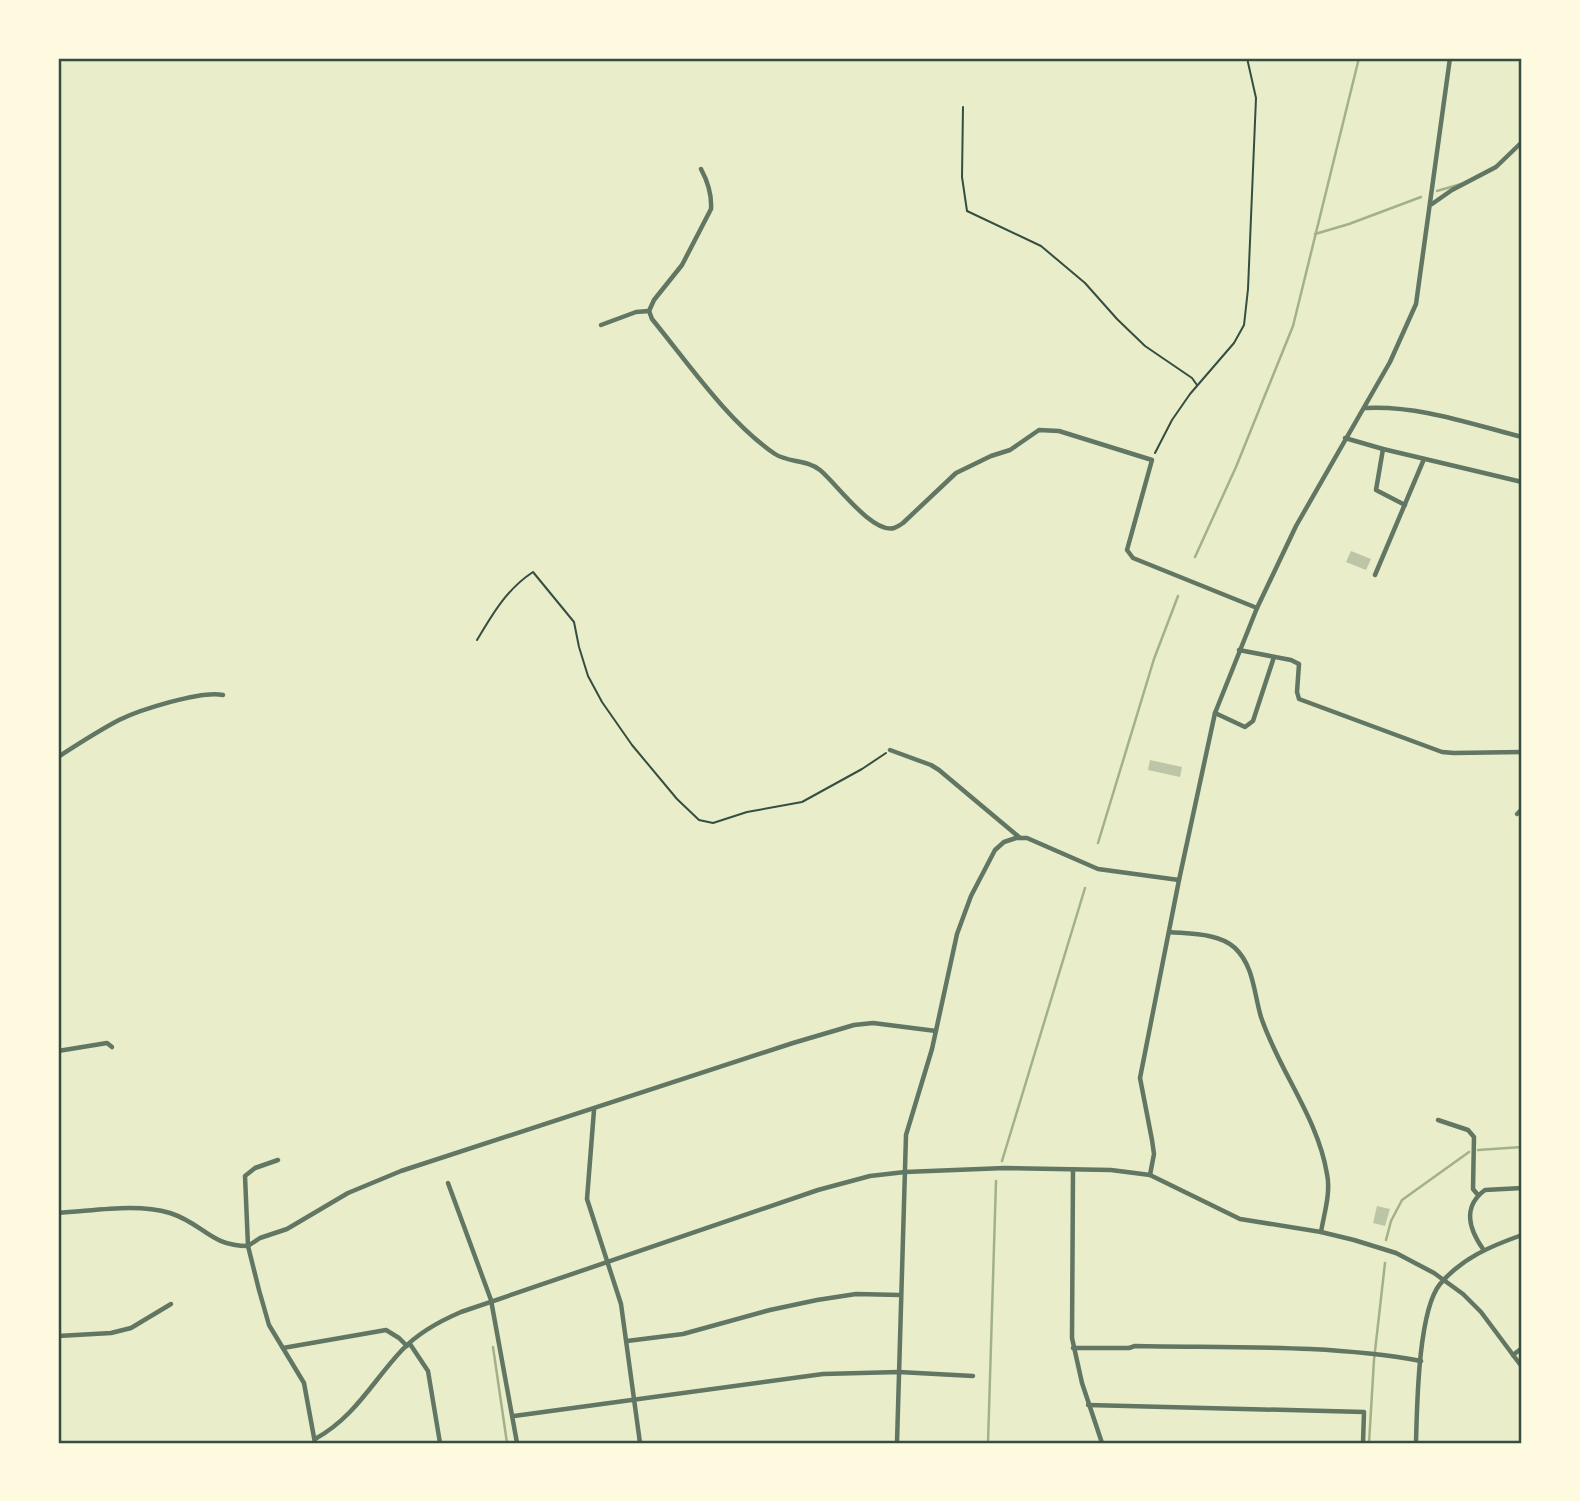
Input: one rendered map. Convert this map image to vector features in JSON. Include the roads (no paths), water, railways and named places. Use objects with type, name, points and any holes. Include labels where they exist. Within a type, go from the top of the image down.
[{"type":"street","points":[[1150,1175],[1154,1154],[1140,1079],[1179,880],[1216,713],[1239,650],[1296,526],[1390,362],[1416,304],[1450,58]]},
{"type":"street","points":[[1431,205],[1452,190],[1496,167],[1522,142]]},
{"type":"street","points":[[701,169],[709,186],[711,209],[682,265],[654,300],[649,311],[652,319],[737,422],[775,454],[810,464],[821,471],[868,519],[877,526],[887,528],[903,523],[956,473],[990,456],[1010,450],[1039,430],[1059,431],[1152,460],[1127,550],[1133,558],[1257,608]]},
{"type":"street","points":[[601,325],[636,312],[649,311]]},
{"type":"street","points":[[1364,408],[1384,407],[1431,414],[1522,437]]},
{"type":"street","points":[[1345,438],[1522,482]]},
{"type":"street","points":[[1383,449],[1376,490],[1405,505]]},
{"type":"street","points":[[1375,575],[1424,459]]},
{"type":"street","points":[[1239,650],[1299,664],[1297,692],[1299,699],[1308,703],[1442,751],[1522,752]]},
{"type":"street","points":[[1216,713],[1245,727],[1250,725],[1274,657]]},
{"type":"street","points":[[58,757],[121,719],[196,695],[223,695]]},
{"type":"street","points":[[890,750],[939,770],[1020,838],[1046,845],[1097,869],[1179,880]]},
{"type":"street","points":[[1517,814],[1522,809]]},
{"type":"street","points":[[897,1443],[906,1135],[936,1031],[957,934],[971,896],[995,850],[1004,842],[1020,838]]},
{"type":"street","points":[[1169,932],[1215,938],[1234,947],[1244,960],[1254,982],[1260,1015],[1270,1041],[1310,1122],[1324,1159],[1328,1177],[1321,1232]]},
{"type":"street","points":[[58,1213],[142,1209],[169,1213],[188,1220],[216,1241],[230,1246],[248,1246],[261,1238],[287,1229],[348,1193],[401,1171],[854,1025],[891,1023],[936,1031]]},
{"type":"street","points":[[58,1051],[99,1043],[112,1046]]},
{"type":"street","points":[[594,1110],[587,1199],[621,1304],[640,1443]]},
{"type":"street","points":[[1438,1120],[1468,1130],[1474,1137],[1473,1189],[1478,1195]]},
{"type":"street","points":[[278,1160],[255,1168],[246,1176],[248,1246],[269,1325],[304,1383],[315,1441],[342,1421],[408,1345],[448,1318],[491,1300],[818,1190],[870,1176],[905,1172],[1005,1168],[1111,1170],[1150,1175],[1240,1219],[1321,1232],[1396,1254],[1445,1280],[1463,1294],[1481,1312],[1522,1367]]},
{"type":"street","points":[[1073,1170],[1073,1348],[1088,1405],[1102,1443]]},
{"type":"street","points":[[448,1183],[491,1300],[517,1443]]},
{"type":"street","points":[[1483,1249],[1469,1223],[1469,1210],[1478,1195],[1485,1190],[1522,1188]]},
{"type":"street","points":[[1416,1443],[1421,1361],[1430,1301],[1445,1280],[1470,1257],[1483,1249],[1522,1235]]},
{"type":"street","points":[[626,1341],[683,1334],[817,1300],[856,1294],[900,1295]]},
{"type":"street","points":[[58,1336],[111,1333],[131,1328],[171,1304]]},
{"type":"street","points":[[283,1348],[386,1329],[408,1345],[428,1371],[440,1443]]},
{"type":"street","points":[[1073,1348],[1148,1346],[1367,1353],[1421,1361]]},
{"type":"street","points":[[1513,1355],[1522,1348]]},
{"type":"street","points":[[514,1416],[823,1374],[899,1372],[974,1376]]},
{"type":"street","points":[[1088,1405],[1364,1412],[1363,1443]]},
{"type":"waterway","points":[[1195,557],[1236,467],[1293,326],[1359,58]]},
{"type":"waterway","points":[[1437,191],[1461,184]]},
{"type":"waterway","points":[[1315,234],[1421,197]]},
{"type":"waterway","points":[[1098,843],[1154,659],[1178,596]]},
{"type":"waterway","points":[[1002,1161],[1085,888]]},
{"type":"waterway","points":[[1478,1150],[1522,1147]]},
{"type":"waterway","points":[[1386,1240],[1391,1221],[1402,1200],[1469,1152]]},
{"type":"waterway","points":[[988,1443],[996,1181]]},
{"type":"waterway","points":[[1369,1443],[1374,1360],[1385,1263]]},
{"type":"waterway","points":[[493,1347],[507,1443]]}]
